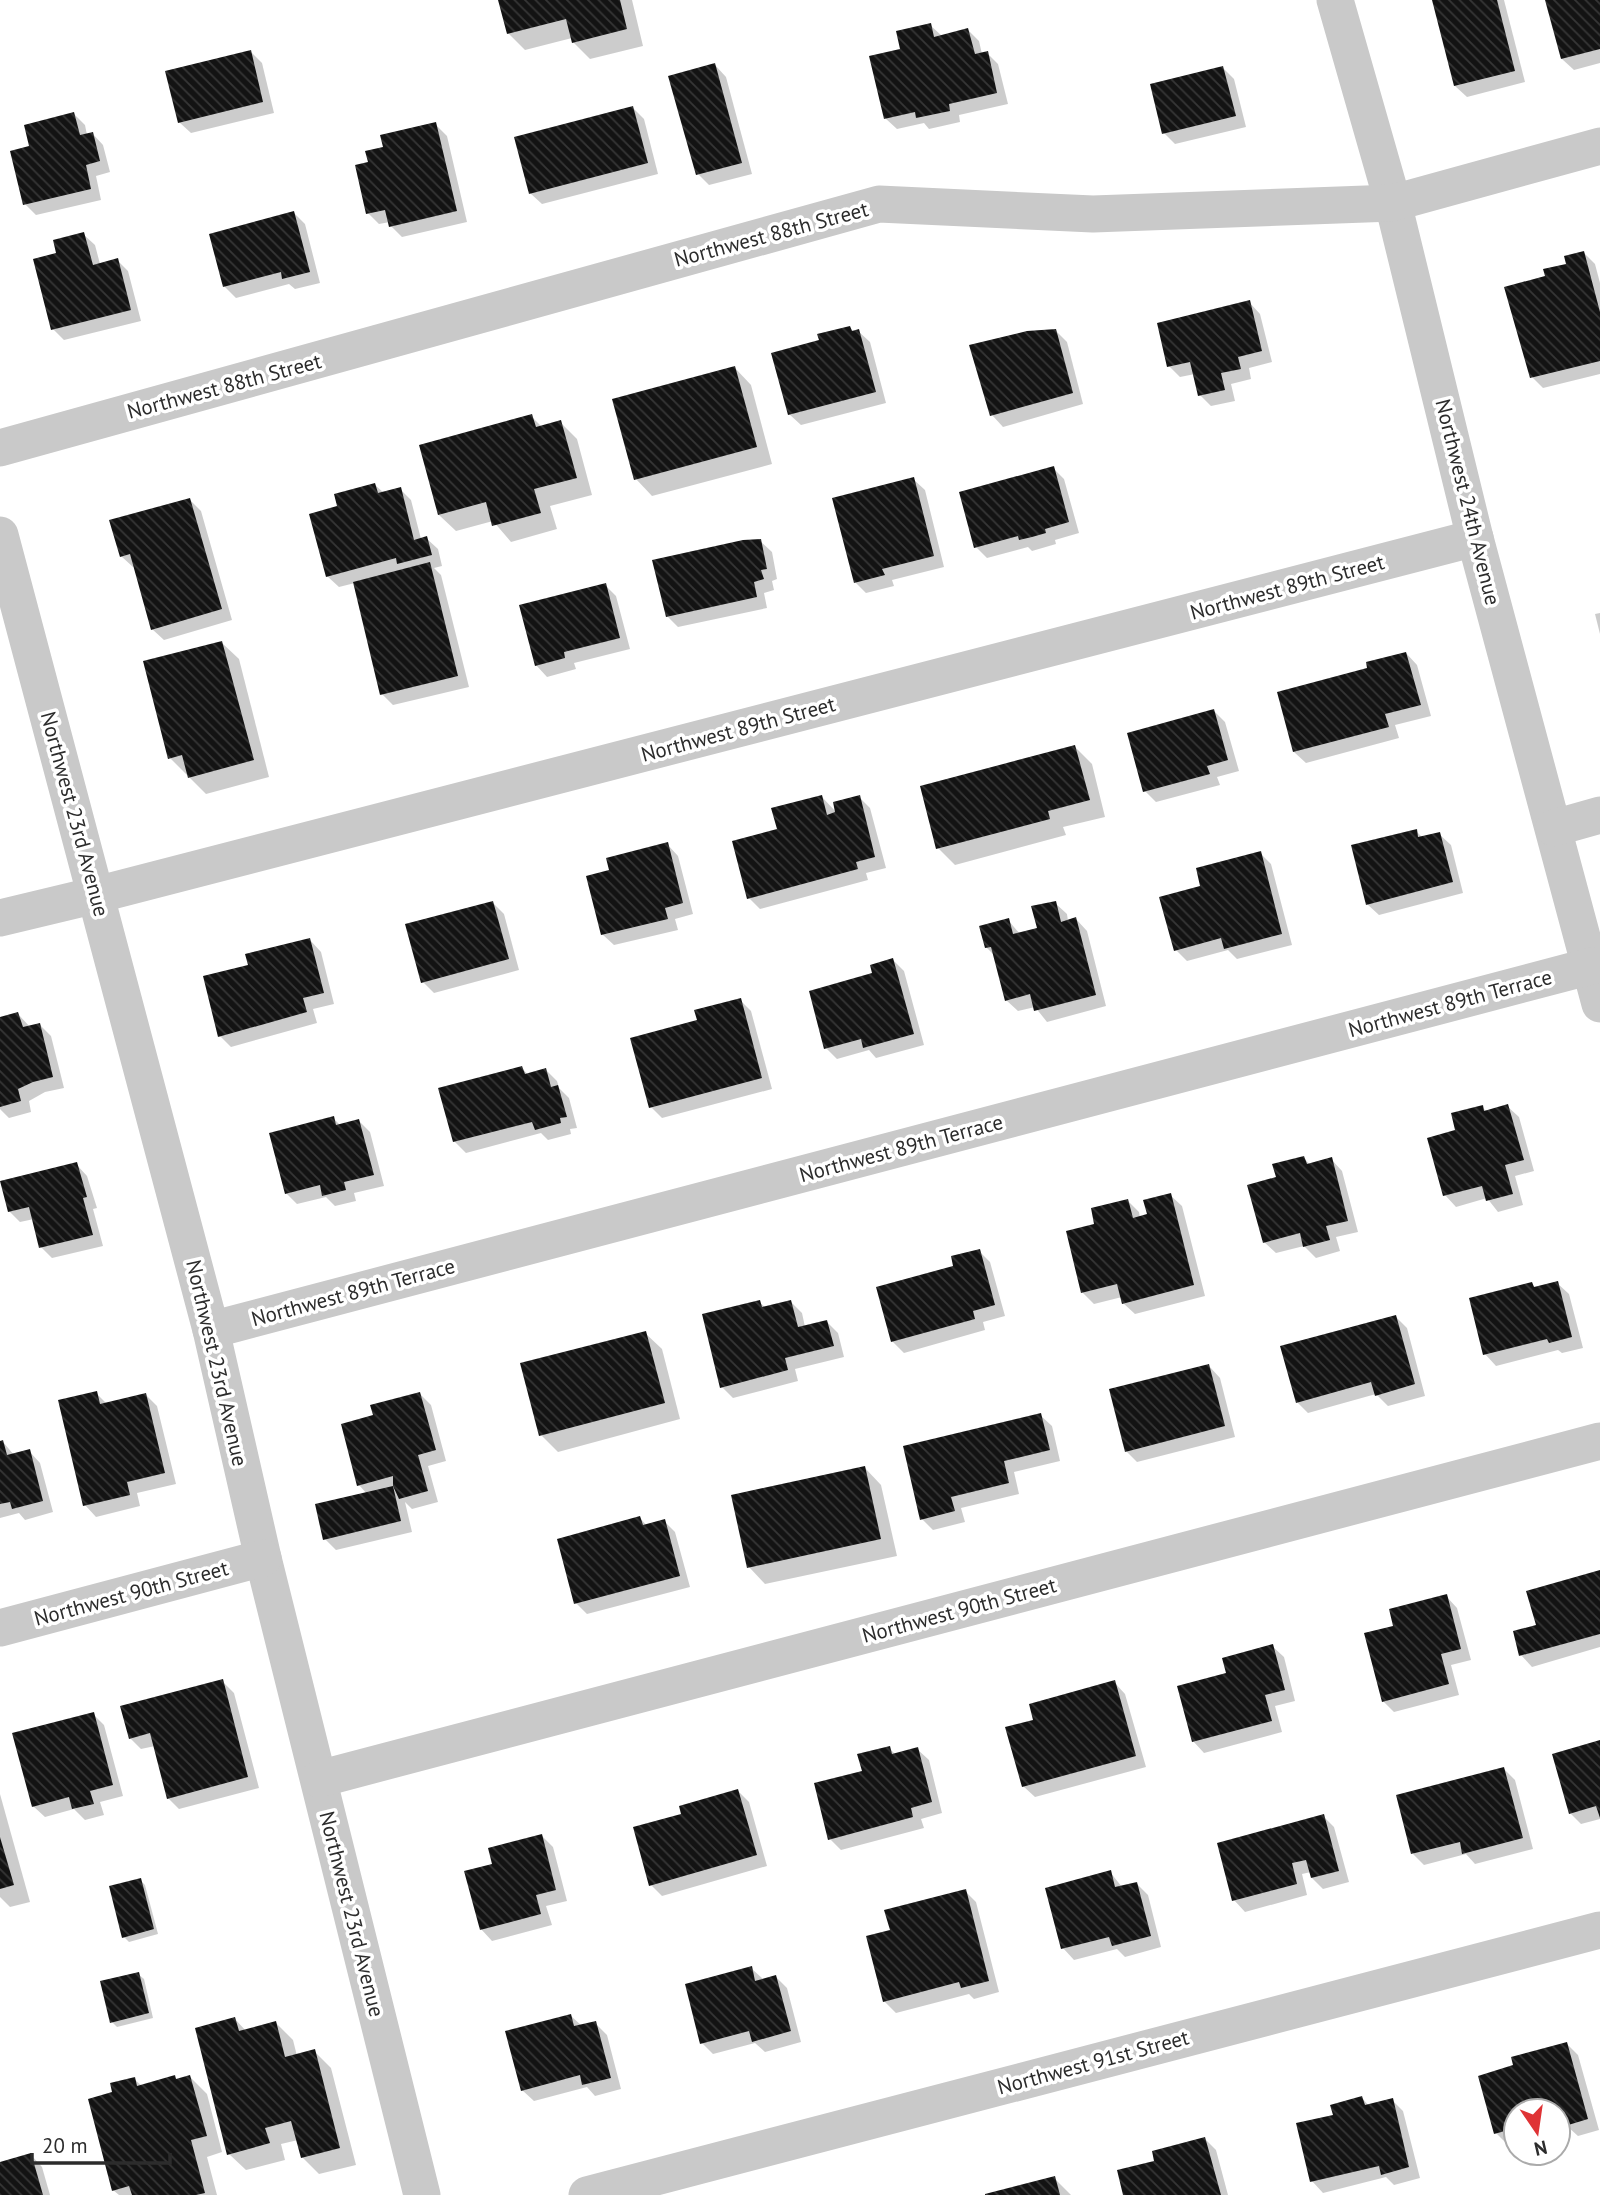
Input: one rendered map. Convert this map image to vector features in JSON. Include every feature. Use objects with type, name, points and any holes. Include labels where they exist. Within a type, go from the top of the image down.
[{"type":"street","name":"Northwest 24th Avenue","points":[[1335,0],[1393,203],[1475,538],[1600,1004]]},
{"type":"street","name":"Northwest 88th Street","points":[[0,448],[879,204],[1093,214],[1393,203],[1600,146]]},
{"type":"street","name":"Northwest 23rd Avenue","points":[[0,534],[211,1329],[263,1559],[422,2195]]},
{"type":"street","name":"Northwest 89th Street","points":[[0,918],[1475,538]]},
{"type":"street","points":[[1554,828],[1600,815]]},
{"type":"street","name":"Northwest 89th Terrace","points":[[211,1329],[1591,966]]},
{"type":"street","name":"Northwest 90th Street","points":[[319,1779],[1600,1441]]},
{"type":"street","name":"Northwest 90th Street","points":[[0,1628],[263,1559]]},
{"type":"street","name":"Northwest 91st Street","points":[[587,2195],[1600,1930]]},
{"type":"building","points":[[498,0],[620,0],[627,29],[572,43],[566,19],[507,34]]},
{"type":"building","points":[[1432,0],[1497,0],[1515,71],[1454,86]]},
{"type":"building","points":[[1545,0],[1600,0],[1600,49],[1561,59]]},
{"type":"building","points":[[931,23],[934,37],[968,28],[975,54],[988,51],[997,93],[949,104],[950,111],[916,118],[915,112],[884,119],[869,56],[900,49],[896,31]]},
{"type":"building","points":[[251,50],[263,102],[178,123],[165,71]]},
{"type":"building","points":[[715,63],[742,163],[696,175],[668,76]]},
{"type":"building","points":[[1223,66],[1236,116],[1162,134],[1150,84]]},
{"type":"building","points":[[633,106],[648,163],[529,194],[514,137]]},
{"type":"building","points":[[74,112],[80,135],[93,132],[100,161],[86,165],[91,189],[23,205],[10,151],[29,146],[24,125]]},
{"type":"building","points":[[436,122],[457,211],[389,227],[385,210],[366,214],[355,165],[368,162],[365,151],[383,147],[380,135]]},
{"type":"building","points":[[294,211],[310,272],[282,279],[281,272],[223,287],[209,234]]},
{"type":"building","points":[[84,232],[93,265],[118,258],[131,310],[51,330],[33,259],[56,253],[53,240]]},
{"type":"building","points":[[1584,251],[1600,312],[1600,361],[1530,378],[1504,287],[1545,276],[1543,269],[1566,264],[1564,256]]},
{"type":"building","points":[[1250,300],[1262,351],[1238,357],[1241,369],[1221,373],[1225,390],[1198,396],[1190,362],[1167,367],[1157,323]]},
{"type":"building","points":[[850,326],[852,331],[859,329],[876,392],[788,415],[771,353],[819,340],[817,334]]},
{"type":"building","points":[[1056,329],[1073,393],[990,416],[969,345],[1027,331]]},
{"type":"building","points":[[735,366],[757,447],[634,480],[612,399]]},
{"type":"building","points":[[532,414],[536,427],[561,420],[577,478],[534,489],[541,513],[492,526],[486,502],[438,515],[419,445]]},
{"type":"building","points":[[1054,466],[1069,522],[1045,529],[1046,533],[1032,537],[1019,540],[1018,536],[974,548],[959,492]]},
{"type":"building","points":[[914,477],[934,556],[882,569],[885,575],[854,583],[832,498]]},
{"type":"building","points":[[375,483],[378,493],[401,487],[414,540],[427,536],[432,555],[397,564],[396,558],[326,577],[309,514],[337,506],[334,494]]},
{"type":"building","points":[[190,498],[222,609],[151,630],[130,554],[120,557],[109,520]]},
{"type":"building","points":[[761,539],[767,569],[761,570],[764,579],[754,582],[757,597],[666,617],[652,560],[743,540]]},
{"type":"building","points":[[430,562],[458,676],[380,695],[353,582]]},
{"type":"building","points":[[606,583],[620,638],[564,652],[565,658],[535,666],[519,605]]},
{"type":"building","points":[[222,641],[254,760],[188,778],[182,755],[168,759],[143,661]]},
{"type":"building","points":[[1406,652],[1421,705],[1385,714],[1389,727],[1293,752],[1277,692],[1367,668],[1366,662]]},
{"type":"building","points":[[1214,709],[1228,760],[1207,766],[1210,774],[1143,792],[1127,733]]},
{"type":"building","points":[[1075,745],[1090,800],[1048,811],[1050,819],[936,849],[920,786]]},
{"type":"building","points":[[822,795],[827,815],[835,812],[833,802],[860,795],[875,857],[856,862],[858,869],[747,899],[732,841],[777,829],[771,808]]},
{"type":"building","points":[[1417,829],[1418,837],[1440,832],[1453,882],[1366,905],[1351,845]]},
{"type":"building","points":[[668,842],[683,903],[665,908],[668,919],[601,935],[586,876],[609,870],[606,858]]},
{"type":"building","points":[[1261,851],[1282,934],[1224,949],[1221,938],[1174,951],[1159,897],[1200,886],[1196,868]]},
{"type":"building","points":[[493,901],[509,959],[421,983],[405,924]]},
{"type":"building","points":[[1056,901],[1061,922],[1076,917],[1096,995],[1034,1011],[1030,994],[1005,1001],[991,947],[985,948],[979,926],[1009,918],[1013,934],[1037,928],[1031,906]]},
{"type":"building","points":[[310,938],[324,993],[303,998],[307,1012],[218,1037],[203,976],[248,965],[245,954]]},
{"type":"building","points":[[893,958],[914,1034],[863,1048],[861,1039],[824,1049],[809,991],[872,973],[870,965]]},
{"type":"building","points":[[741,998],[762,1078],[649,1108],[630,1038],[697,1020],[694,1010]]},
{"type":"building","points":[[18,1012],[23,1027],[40,1023],[53,1077],[18,1089],[21,1101],[0,1107],[0,1017]]},
{"type":"building","points":[[522,1066],[525,1074],[546,1068],[551,1087],[558,1085],[567,1117],[560,1118],[561,1123],[535,1130],[532,1122],[453,1142],[438,1088]]},
{"type":"building","points":[[1508,1104],[1524,1160],[1505,1165],[1513,1194],[1486,1201],[1482,1186],[1443,1196],[1427,1138],[1455,1130],[1451,1113],[1483,1105],[1484,1111]]},
{"type":"building","points":[[334,1116],[336,1125],[359,1119],[374,1175],[344,1182],[346,1190],[322,1196],[320,1185],[285,1194],[269,1133]]},
{"type":"building","points":[[1304,1156],[1307,1164],[1332,1157],[1348,1221],[1326,1226],[1330,1240],[1303,1247],[1300,1233],[1263,1243],[1247,1185],[1276,1177],[1272,1164]]},
{"type":"building","points":[[77,1162],[87,1197],[83,1198],[93,1235],[39,1248],[29,1207],[8,1212],[0,1181]]},
{"type":"building","points":[[1171,1193],[1194,1285],[1122,1304],[1117,1284],[1081,1293],[1066,1231],[1094,1224],[1091,1208],[1128,1199],[1133,1218],[1147,1214],[1143,1200]]},
{"type":"building","points":[[980,1249],[995,1305],[973,1311],[975,1319],[891,1342],[876,1287],[953,1266],[951,1256]]},
{"type":"building","points":[[1558,1281],[1572,1337],[1549,1343],[1547,1339],[1483,1355],[1469,1298],[1532,1282],[1534,1287]]},
{"type":"building","points":[[760,1300],[762,1307],[791,1300],[798,1327],[827,1320],[834,1346],[785,1358],[788,1370],[720,1388],[702,1314]]},
{"type":"building","points":[[1396,1315],[1415,1384],[1375,1396],[1371,1382],[1296,1403],[1280,1346]]},
{"type":"building","points":[[646,1331],[665,1403],[539,1436],[520,1363]]},
{"type":"building","points":[[1209,1364],[1225,1426],[1125,1452],[1109,1389]]},
{"type":"building","points":[[97,1391],[100,1404],[146,1393],[165,1473],[127,1482],[130,1495],[83,1506],[58,1400]]},
{"type":"building","points":[[420,1392],[436,1450],[418,1455],[428,1491],[399,1499],[393,1486],[393,1476],[357,1486],[341,1424],[373,1415],[370,1405]]},
{"type":"building","points":[[1041,1413],[1050,1450],[1004,1461],[1009,1483],[951,1497],[955,1511],[920,1520],[903,1446]]},
{"type":"building","points":[[3,1440],[7,1455],[30,1449],[43,1501],[12,1509],[10,1502],[0,1504],[0,1441]]},
{"type":"building","points":[[865,1466],[881,1539],[747,1568],[731,1495]]},
{"type":"building","points":[[393,1486],[401,1521],[323,1540],[315,1504]]},
{"type":"building","points":[[640,1516],[643,1525],[665,1519],[680,1576],[574,1604],[557,1539]]},
{"type":"building","points":[[1600,1570],[1600,1634],[1519,1656],[1513,1631],[1536,1625],[1526,1591]]},
{"type":"building","points":[[1447,1594],[1461,1649],[1441,1654],[1449,1684],[1382,1702],[1364,1633],[1393,1626],[1389,1609]]},
{"type":"building","points":[[1273,1644],[1285,1690],[1265,1695],[1272,1721],[1192,1742],[1177,1686],[1226,1673],[1222,1658]]},
{"type":"building","points":[[223,1679],[248,1777],[167,1799],[150,1733],[129,1739],[120,1706]]},
{"type":"building","points":[[1115,1680],[1136,1756],[1022,1787],[1005,1727],[1033,1720],[1029,1704]]},
{"type":"building","points":[[94,1712],[113,1785],[90,1791],[94,1804],[72,1809],[69,1797],[32,1807],[12,1733]]},
{"type":"building","points":[[1600,1740],[1600,1818],[1596,1806],[1569,1814],[1552,1754]]},
{"type":"building","points":[[890,1746],[892,1754],[918,1747],[932,1802],[911,1808],[913,1817],[828,1840],[814,1783],[862,1771],[857,1754]]},
{"type":"building","points":[[1504,1767],[1523,1838],[1462,1854],[1460,1842],[1411,1854],[1396,1795]]},
{"type":"building","points":[[738,1789],[757,1855],[649,1886],[633,1827],[681,1814],[679,1806]]},
{"type":"building","points":[[1324,1814],[1339,1871],[1311,1878],[1306,1860],[1292,1863],[1297,1884],[1232,1901],[1217,1843]]},
{"type":"building","points":[[542,1834],[556,1890],[536,1895],[541,1914],[480,1930],[464,1871],[492,1864],[488,1848]]},
{"type":"building","points":[[0,1837],[14,1885],[0,1889]]},
{"type":"building","points":[[1111,1870],[1115,1887],[1137,1882],[1151,1936],[1112,1946],[1109,1937],[1061,1949],[1045,1888]]},
{"type":"building","points":[[141,1878],[154,1929],[122,1938],[109,1886]]},
{"type":"building","points":[[966,1889],[989,1981],[961,1988],[959,1982],[883,2002],[866,1936],[890,1930],[884,1910]]},
{"type":"building","points":[[752,1966],[755,1981],[776,1975],[791,2031],[752,2042],[749,2031],[700,2044],[685,1984]]},
{"type":"building","points":[[139,1972],[149,2013],[110,2023],[100,1981]]},
{"type":"building","points":[[571,2014],[574,2026],[596,2021],[611,2078],[582,2085],[580,2075],[521,2091],[505,2031]]},
{"type":"building","points":[[235,2017],[239,2031],[276,2021],[285,2057],[315,2049],[340,2148],[301,2158],[291,2121],[265,2128],[270,2143],[227,2155],[195,2028]]},
{"type":"building","points":[[1567,2042],[1588,2119],[1572,2124],[1572,2097],[1502,2097],[1502,2132],[1494,2134],[1478,2076],[1513,2065],[1511,2057]]},
{"type":"building","points":[[175,2075],[176,2079],[190,2075],[207,2136],[191,2140],[205,2193],[132,2195],[129,2186],[112,2191],[88,2099],[112,2092],[110,2083],[135,2077],[137,2086]]},
{"type":"building","points":[[1362,2096],[1365,2105],[1393,2098],[1409,2167],[1381,2175],[1379,2166],[1310,2182],[1296,2123],[1333,2115],[1330,2105]]},
{"type":"building","points":[[1205,2137],[1221,2195],[1123,2195],[1117,2170],[1154,2161],[1152,2151]]},
{"type":"building","points":[[31,2153],[43,2195],[0,2195],[0,2162]]},
{"type":"building","points":[[1055,2176],[1060,2195],[985,2195],[985,2194]]}]
